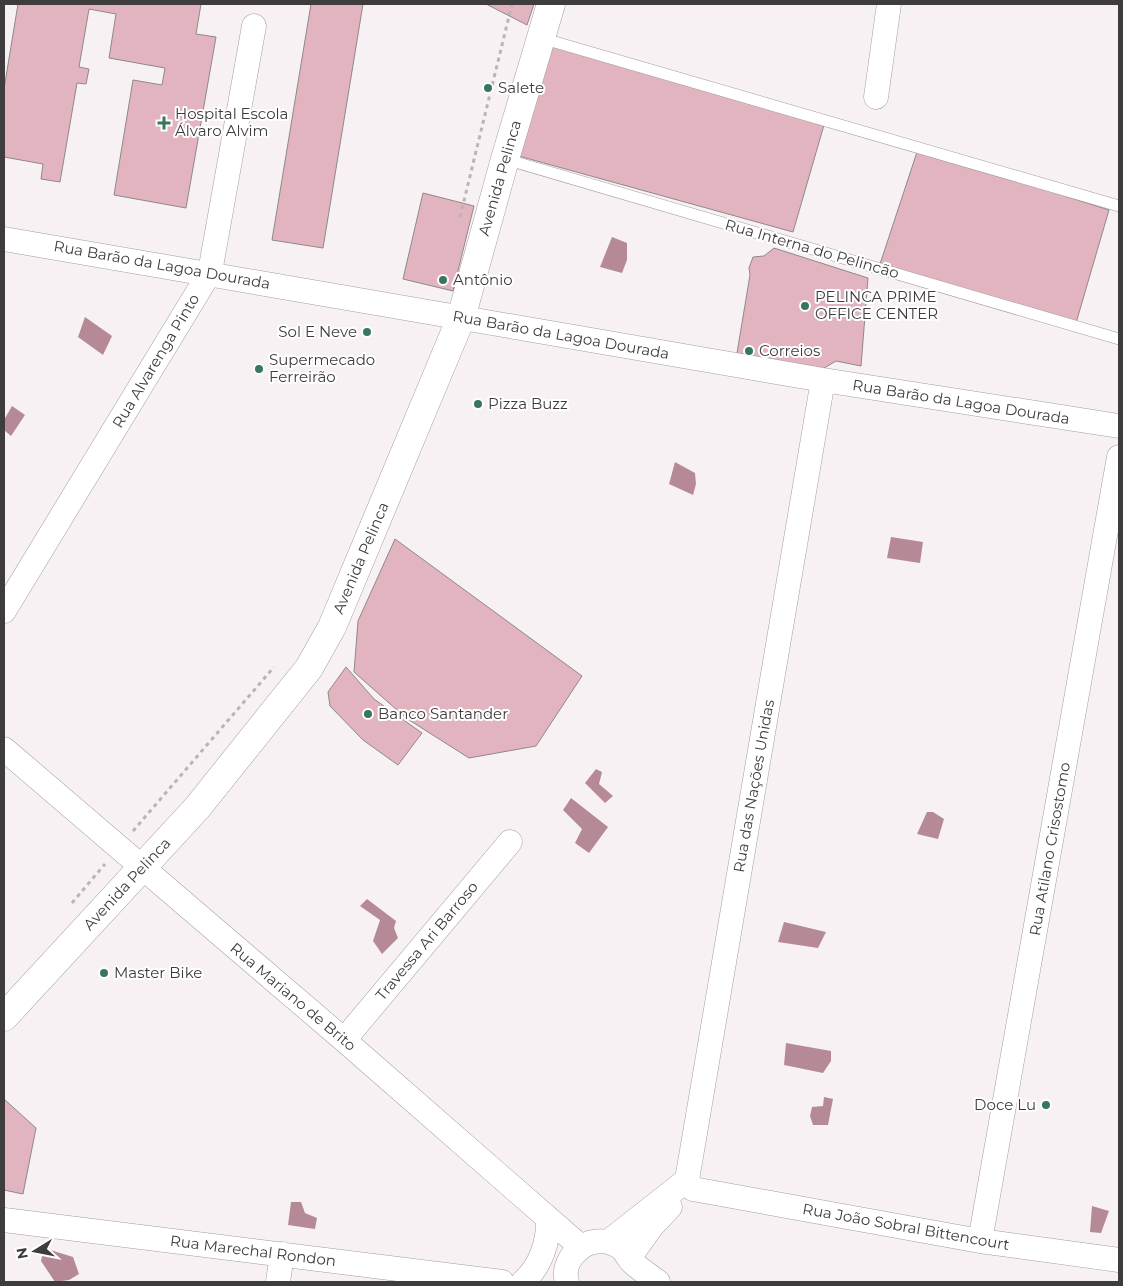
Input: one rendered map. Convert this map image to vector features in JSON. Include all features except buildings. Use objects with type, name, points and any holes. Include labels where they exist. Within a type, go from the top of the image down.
[{"type":"main road","name":"Avenida Pelinca","points":[[4,1017],[197,808],[309,668],[323,644],[332,627],[461,318],[505,159],[551,4]]},
{"type":"street","points":[[876,97],[889,4]]},
{"type":"street","name":"Rua Alvarenga Pinto","points":[[4,611],[210,272],[254,26]]},
{"type":"street","name":"Rua Barão da Lagoa Dourada","points":[[4,239],[210,272],[461,318],[823,380],[1119,426]]},
{"type":"street","name":"Rua das Nações Unidas","points":[[690,1185],[823,380]]},
{"type":"street","name":"Rua Atilano Crisostomo","points":[[980,1241],[1119,457]]},
{"type":"street","name":"Rua Mariano de Brito","points":[[4,749],[344,1040],[581,1247]]},
{"type":"street","name":"Travessa Ari Barroso","points":[[344,1040],[510,842]]},
{"type":"street","points":[[625,1259],[658,1218],[690,1185]]},
{"type":"street","name":"Rua João Sobral Bittencourt","points":[[690,1185],[980,1241],[1119,1260]]},
{"type":"street","points":[[523,1282],[532,1273],[543,1252],[547,1240],[548,1218]]},
{"type":"street","name":"Rua Marechal Rondon","points":[[4,1220],[502,1282]]},
{"type":"street","points":[[567,1282],[565,1274],[570,1258],[581,1247],[594,1241],[625,1259],[658,1282]]},
{"type":"street","points":[[278,1282],[282,1254]]},
{"type":"lane","points":[[541,38],[1119,206]]},
{"type":"lane","name":"Rua Interna do Pelincão","points":[[505,159],[1119,338]]},
{"type":"path","points":[[460,218],[512,4]]},
{"type":"path","points":[[118,848],[276,665]]},
{"type":"shaded area","points":[[612,237],[627,243],[627,260],[622,273],[600,267]]},
{"type":"shaded area","points":[[85,317],[112,336],[103,355],[78,337]]},
{"type":"shaded area","points":[[12,406],[25,415],[11,436],[4,430],[4,420]]},
{"type":"shaded area","points":[[675,462],[695,473],[696,484],[693,495],[669,484]]},
{"type":"shaded area","points":[[891,537],[923,542],[920,563],[887,558]]},
{"type":"shaded area","points":[[596,769],[602,772],[599,784],[613,796],[605,803],[585,783]]},
{"type":"shaded area","points":[[571,798],[608,827],[589,853],[575,843],[582,829],[563,810]]},
{"type":"shaded area","points":[[927,812],[933,812],[944,819],[938,839],[917,834]]},
{"type":"shaded area","points":[[367,899],[396,921],[394,928],[398,938],[382,954],[373,941],[380,920],[360,906]]},
{"type":"shaded area","points":[[784,922],[826,932],[818,948],[778,942]]},
{"type":"shaded area","points":[[786,1043],[831,1051],[831,1061],[823,1073],[784,1065]]},
{"type":"shaded area","points":[[824,1097],[833,1099],[828,1125],[813,1125],[810,1116],[812,1107],[823,1106]]},
{"type":"shaded area","points":[[291,1202],[301,1202],[305,1213],[317,1218],[315,1229],[288,1225]]},
{"type":"shaded area","points":[[1092,1206],[1109,1211],[1101,1233],[1090,1232]]},
{"type":"shaded area","points":[[44,1248],[73,1257],[79,1274],[69,1280],[55,1282],[41,1261]]},
{"type":"place","name":"Salete","points":[[488,88]]},
{"type":"place","name":"Hospital Escola Álvaro Alvim","points":[[164,123]]},
{"type":"place","name":"Antônio","points":[[443,280]]},
{"type":"place","name":"PELINCA PRIME OFFICE CENTER","points":[[805,306]]},
{"type":"place","name":"Sol E Neve","points":[[367,332]]},
{"type":"place","name":"Correios","points":[[749,351]]},
{"type":"place","name":"Supermecado Ferreirão","points":[[259,369]]},
{"type":"place","name":"Pizza Buzz","points":[[478,404]]},
{"type":"place","name":"Banco Santander","points":[[368,714]]},
{"type":"place","name":"Master Bike","points":[[104,973]]},
{"type":"place","name":"Doce Lu","points":[[1046,1105]]}]
